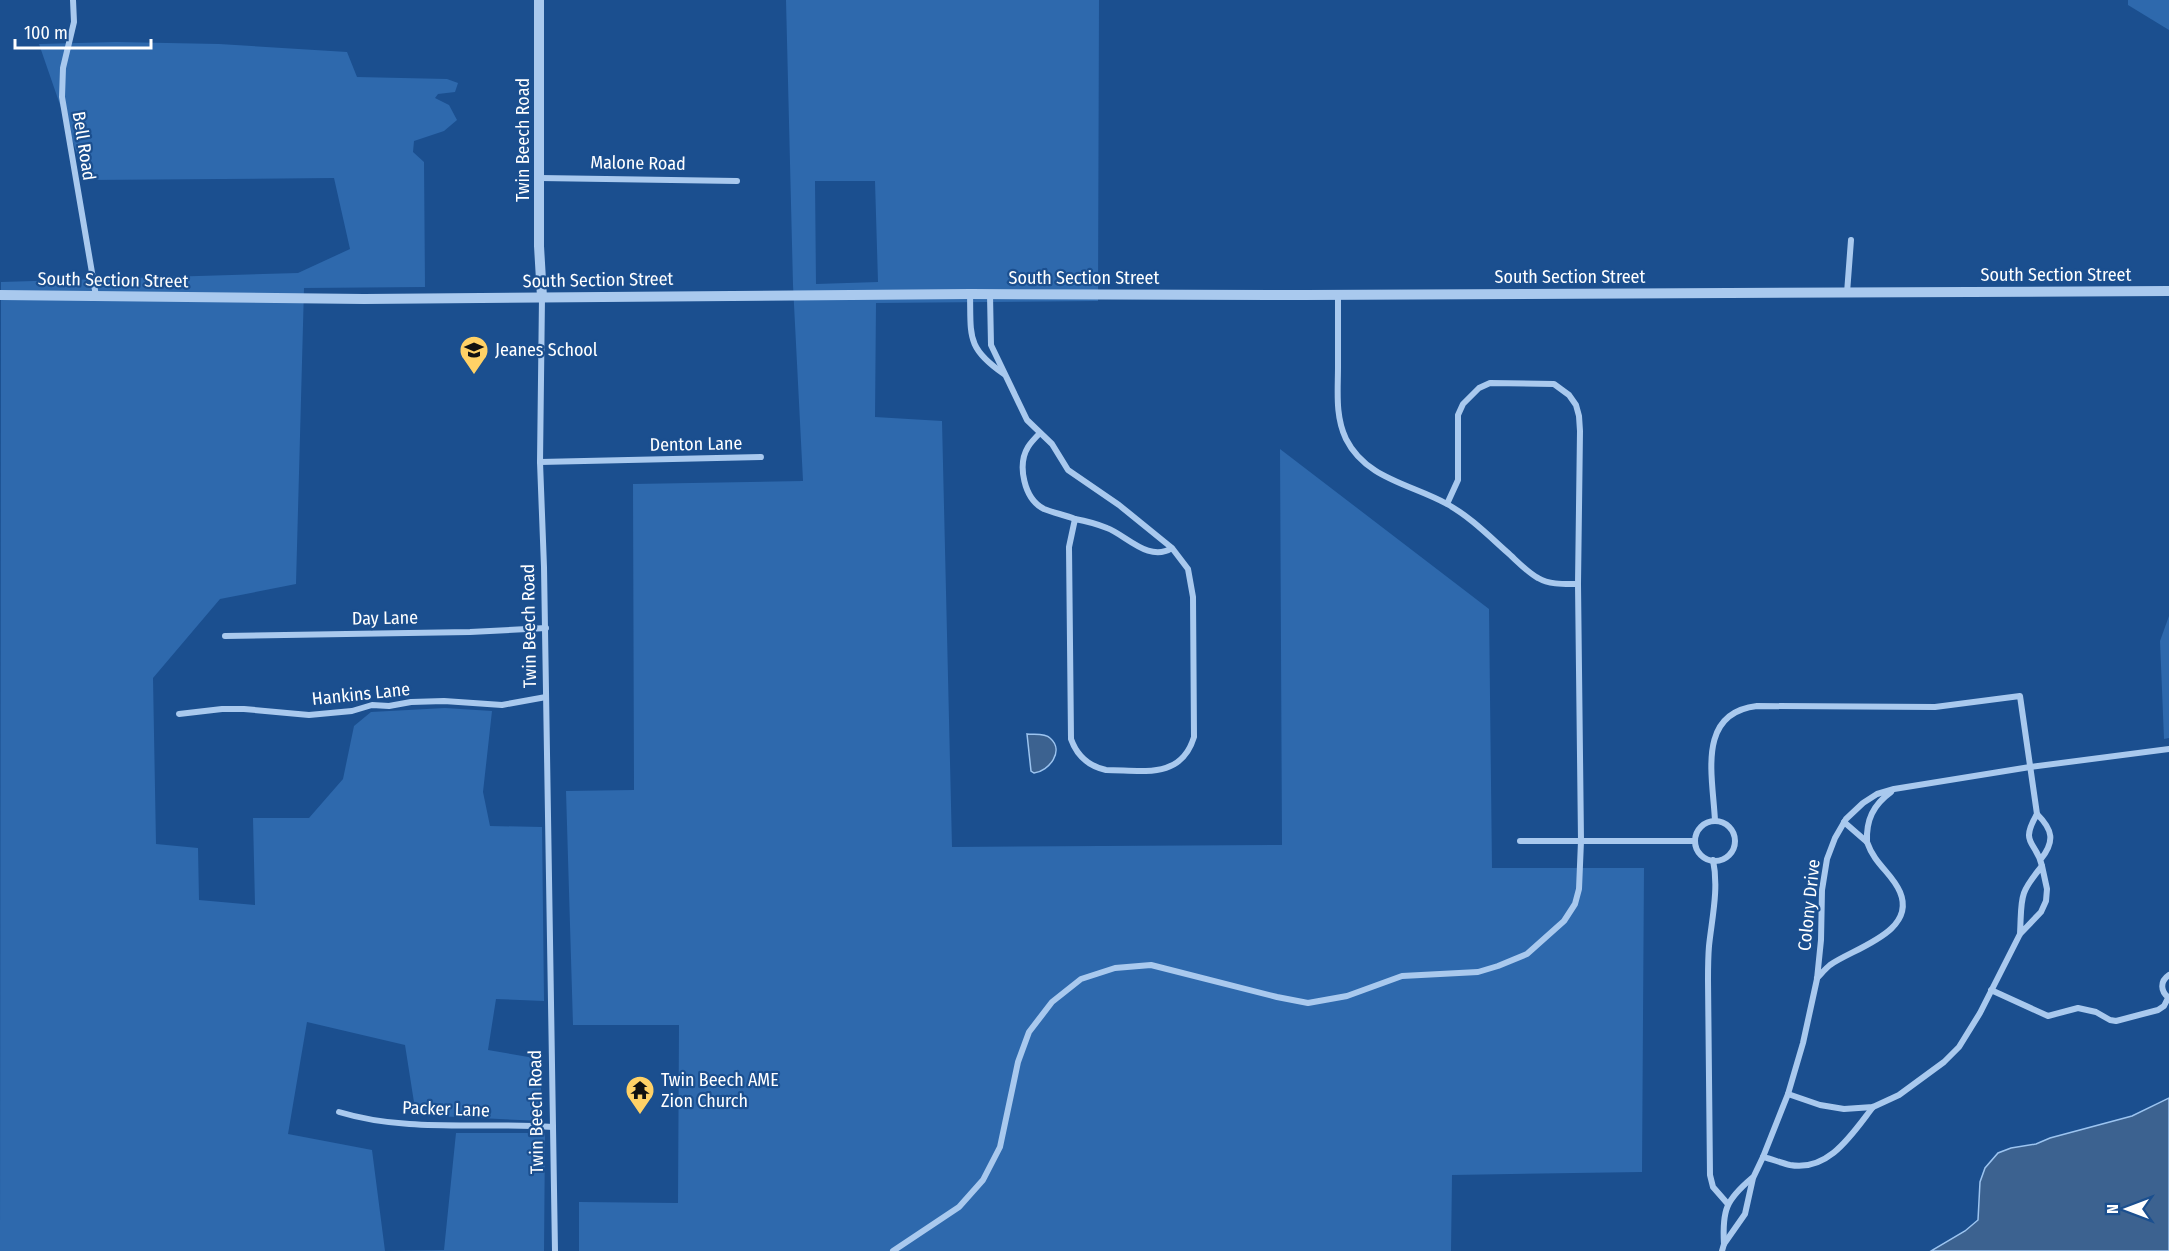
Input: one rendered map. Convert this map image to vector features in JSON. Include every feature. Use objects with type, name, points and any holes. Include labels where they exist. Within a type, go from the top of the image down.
[{"type":"street","name":"Bell Road","points":[[73,0],[74,22],[63,68],[62,97],[96,296]]},
{"type":"street","name":"Twin Beech Road","points":[[539,0],[539,246],[542,297],[540,462],[546,628],[555,1251]]},
{"type":"street","name":"Malone Road","points":[[540,178],[678,178],[737,181]]},
{"type":"street","points":[[1847,293],[1851,240]]},
{"type":"street","name":"South Section Street","points":[[0,295],[364,299],[970,294],[2169,291]]},
{"type":"street","points":[[970,294],[974,346],[984,360],[1004,374]]},
{"type":"street","points":[[1338,294],[1340,423],[1347,440],[1360,459],[1371,469],[1387,478],[1447,504],[1484,531],[1528,572],[1540,580],[1578,584]]},
{"type":"street","points":[[990,295],[991,345],[1028,420],[1052,444],[1068,470],[1110,498],[1172,548],[1188,569],[1193,597],[1194,737],[1183,758],[1164,770],[1106,771],[1080,757],[1071,739],[1068,546],[1075,519]]},
{"type":"street","points":[[893,1251],[959,1207],[983,1180],[1000,1147],[1018,1062],[1029,1032],[1052,1002],[1082,979],[1115,968],[1151,965],[1308,1003],[1347,996],[1402,976],[1468,973],[1498,966],[1527,954],[1570,913],[1580,889],[1581,841],[1579,416],[1576,405],[1569,395],[1554,384],[1490,383],[1479,388],[1463,404],[1458,415],[1458,480],[1447,504]]},
{"type":"street","points":[[1040,433],[1028,447],[1024,457],[1024,480],[1027,491],[1042,508],[1108,528],[1134,546],[1143,549],[1164,552],[1172,548]]},
{"type":"street","name":"Denton Lane","points":[[540,462],[761,458]]},
{"type":"street","name":"Day Lane","points":[[225,636],[470,632],[546,628]]},
{"type":"street","points":[[1715,821],[1712,753],[1715,735],[1728,716],[1740,709],[1749,707],[1935,707],[2020,696],[2037,814],[2046,823],[2050,834],[2049,846],[2042,862],[2021,896],[2020,934]]},
{"type":"street","name":"Hankins Lane","points":[[179,714],[244,709],[309,715],[341,713],[372,705],[389,706],[411,702],[444,701],[502,705],[546,698]]},
{"type":"street","name":"Colony Drive","points":[[1723,1248],[1745,1214],[1753,1178],[1788,1094],[1803,1043],[1816,979],[1821,940],[1822,890],[1827,858],[1844,822],[1870,798],[1894,789],[2030,767],[2169,749]]},
{"type":"street","points":[[1816,979],[1829,966],[1888,932],[1902,915],[1901,894],[1872,856],[1867,842],[1866,829],[1871,814],[1882,798],[1894,789]]},
{"type":"street","points":[[1788,1094],[1836,1108],[1873,1107],[1899,1095],[1944,1062],[1959,1047],[1980,1013],[2020,934],[2041,912],[2046,901],[2047,890],[2042,862],[2028,836],[2030,826],[2037,814]]},
{"type":"street","points":[[1715,821],[1726,824],[1731,829],[1734,841],[1730,853],[1713,860],[1707,859],[1699,852],[1695,841],[1702,825],[1715,821]]},
{"type":"street","points":[[1844,822],[1867,842]]},
{"type":"street","points":[[1520,841],[1695,841]]},
{"type":"street","points":[[1713,860],[1714,894],[1708,980],[1710,1174],[1713,1187],[1727,1203]]},
{"type":"street","points":[[1991,990],[2048,1016],[2078,1008],[2096,1012],[2116,1021],[2158,1010],[2169,998],[2162,987],[2164,978],[2169,975]]},
{"type":"street","points":[[1763,1157],[1791,1165],[1809,1165],[1827,1159],[1840,1148],[1873,1107]]},
{"type":"street","name":"Packer Lane","points":[[339,1112],[358,1118],[412,1123],[553,1127]]},
{"type":"street","name":"Colony Drive","points":[[1723,1248],[1723,1215],[1727,1203],[1753,1178]]},
{"type":"shaded area","points":[[786,0],[1099,0],[1098,301],[876,303],[875,417],[942,421],[952,847],[1282,845],[1280,449],[1489,609],[1492,868],[1644,868],[1642,1172],[1452,1175],[1451,1251],[579,1251],[579,1202],[678,1203],[679,1025],[573,1025],[566,791],[634,790],[633,484],[803,481],[793,285]],"holes":[[[815,181],[875,181],[878,282],[816,284]]]},
{"type":"shaded area","points":[[2128,0],[2169,0],[2169,30],[2128,5]]},
{"type":"shaded area","points":[[116,42],[219,44],[347,52],[357,77],[447,79],[458,83],[455,92],[438,94],[435,98],[449,105],[457,120],[444,131],[414,141],[413,152],[424,162],[425,287],[304,288],[296,584],[220,599],[153,678],[156,844],[198,848],[199,900],[255,905],[253,818],[309,818],[343,779],[354,726],[371,712],[445,708],[492,711],[483,792],[490,826],[542,827],[544,1001],[496,999],[488,1050],[540,1059],[542,1121],[416,1115],[405,1045],[307,1022],[288,1134],[372,1150],[385,1251],[0,1251],[1,282],[298,273],[350,249],[334,178],[86,180],[39,44]]},
{"type":"shaded area","points":[[2169,616],[2169,738],[2164,739],[2160,641]]},
{"type":"shaded area","points":[[1027,734],[1048,736],[1056,749],[1050,764],[1045,769],[1034,773],[1031,771]]},
{"type":"shaded area","points":[[2169,1098],[2169,1251],[1931,1251],[1965,1231],[1978,1220],[1980,1182],[1985,1168],[1998,1153],[2132,1116]]},
{"type":"shaded area","points":[[456,1133],[545,1133],[544,1251],[385,1251],[444,1250]]},
{"type":"place","name":"Jeanes School","points":[[474,376]]},
{"type":"place","name":"Twin Beech AME Zion Church","points":[[640,1116]]}]
